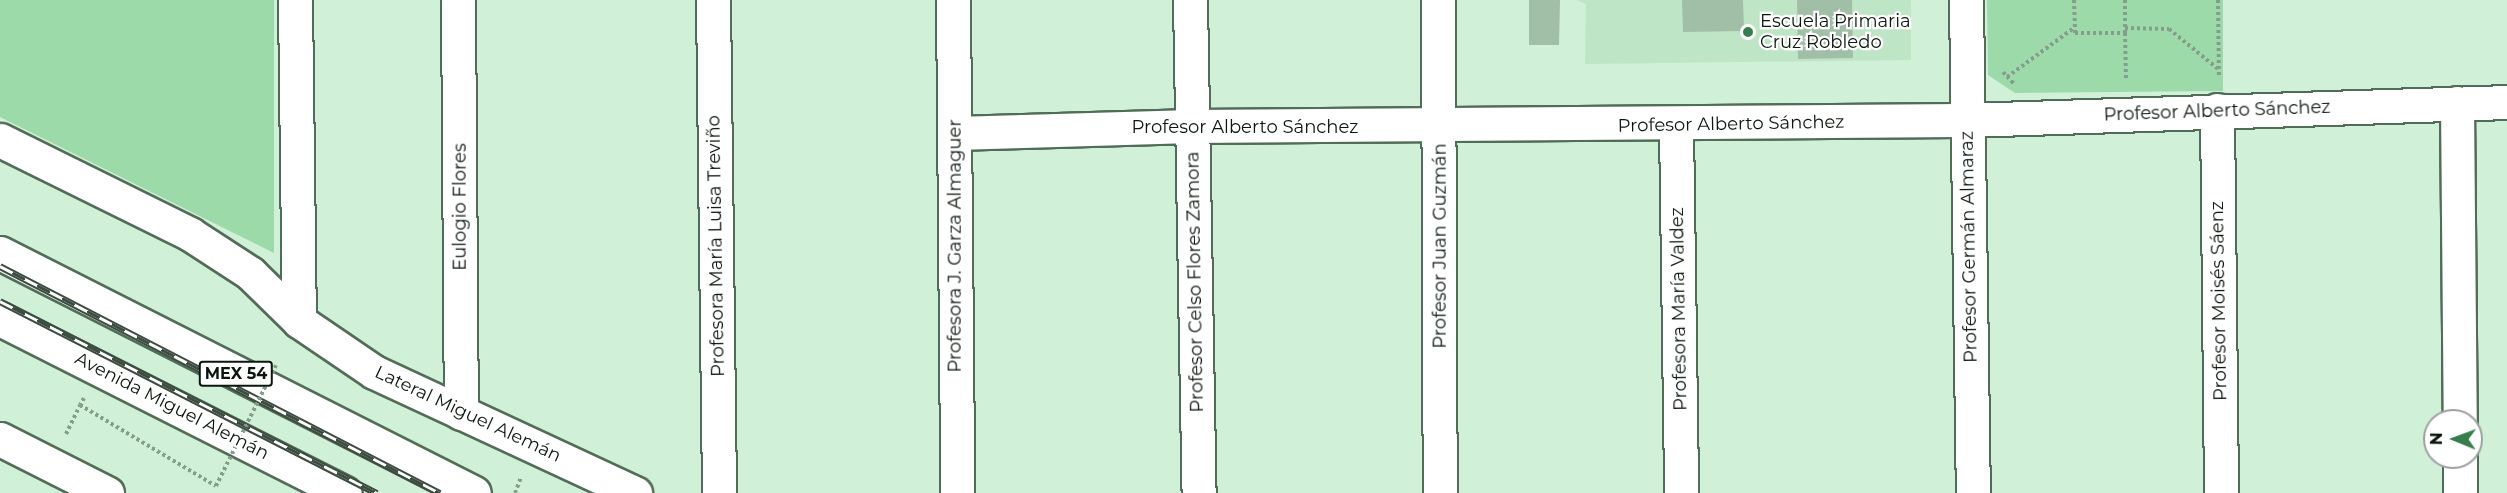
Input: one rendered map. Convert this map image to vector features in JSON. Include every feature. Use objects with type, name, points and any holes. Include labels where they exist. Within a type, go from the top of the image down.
[{"type":"main road","points":[[295,0],[299,321]]},
{"type":"main road","name":"Eulogio Flores","points":[[458,0],[461,413]]},
{"type":"main road","name":"Profesora María Luisa Treviño","points":[[713,0],[719,493]]},
{"type":"main road","name":"Profesora J. Garza Almaguer","points":[[953,0],[957,493]]},
{"type":"main road","name":"Profesor Celso Flores Zamora","points":[[1190,0],[1198,493]]},
{"type":"main road","name":"Profesor Juan Guzmán","points":[[1438,0],[1440,493]]},
{"type":"main road","name":"Profesor Germán Almaraz","points":[[1966,0],[1972,493]]},
{"type":"main road","name":"Profesor Alberto Sánchez","points":[[954,133],[1192,126],[1676,125],[1968,120],[2218,97],[2457,103],[2507,102]]},
{"type":"main road","name":"Profesor Moisés Sáenz","points":[[2218,97],[2221,493]]},
{"type":"main road","points":[[2457,103],[2460,409]]},
{"type":"main road","name":"Profesora María Valdez","points":[[1676,125],[1681,493]]},
{"type":"main road","name":"Lateral Miguel Alemán","points":[[0,140],[190,234],[249,273],[299,321],[374,372],[461,413],[532,442],[635,493]]},
{"type":"main road","name":"MEX 54","points":[[0,253],[474,493]]},
{"type":"main road","name":"Avenida Miguel Alemán","points":[[0,319],[344,493]]},
{"type":"main road","points":[[0,439],[61,483],[106,493]]},
{"type":"main road","points":[[2460,469],[2460,493]]},
{"type":"path","points":[[2074,0],[2075,33],[2169,29],[2219,69]]},
{"type":"path","points":[[2125,0],[2126,83]]},
{"type":"path","points":[[2218,0],[2218,97]]},
{"type":"path","points":[[2007,77],[2074,28]]},
{"type":"path","points":[[2000,70],[2014,84],[2025,84]]},
{"type":"path","points":[[2115,83],[2138,83]]},
{"type":"path","points":[[99,368],[80,405],[216,486],[276,365]]},
{"type":"shaded area","points":[[0,0],[274,0],[274,253],[0,117]]},
{"type":"shaded area","name":"Escuela Primaria Cruz Robledo","points":[[1577,0],[1911,0],[1911,60],[1585,64],[1586,4]]},
{"type":"shaded area","points":[[1987,0],[2223,0],[2223,91],[2015,93],[1988,75]]},
{"type":"building","points":[[1529,0],[1560,0],[1559,45],[1529,45]]},
{"type":"building","points":[[1682,0],[1743,0],[1744,31],[1683,32]]},
{"type":"building","points":[[1797,0],[1852,0],[1853,58],[1798,59]]},
{"type":"railway","points":[[0,266],[440,493]]},
{"type":"railway","points":[[0,301],[377,493]]},
{"type":"place","name":"Escuela Primaria Cruz Robledo","points":[[1748,32]]}]
